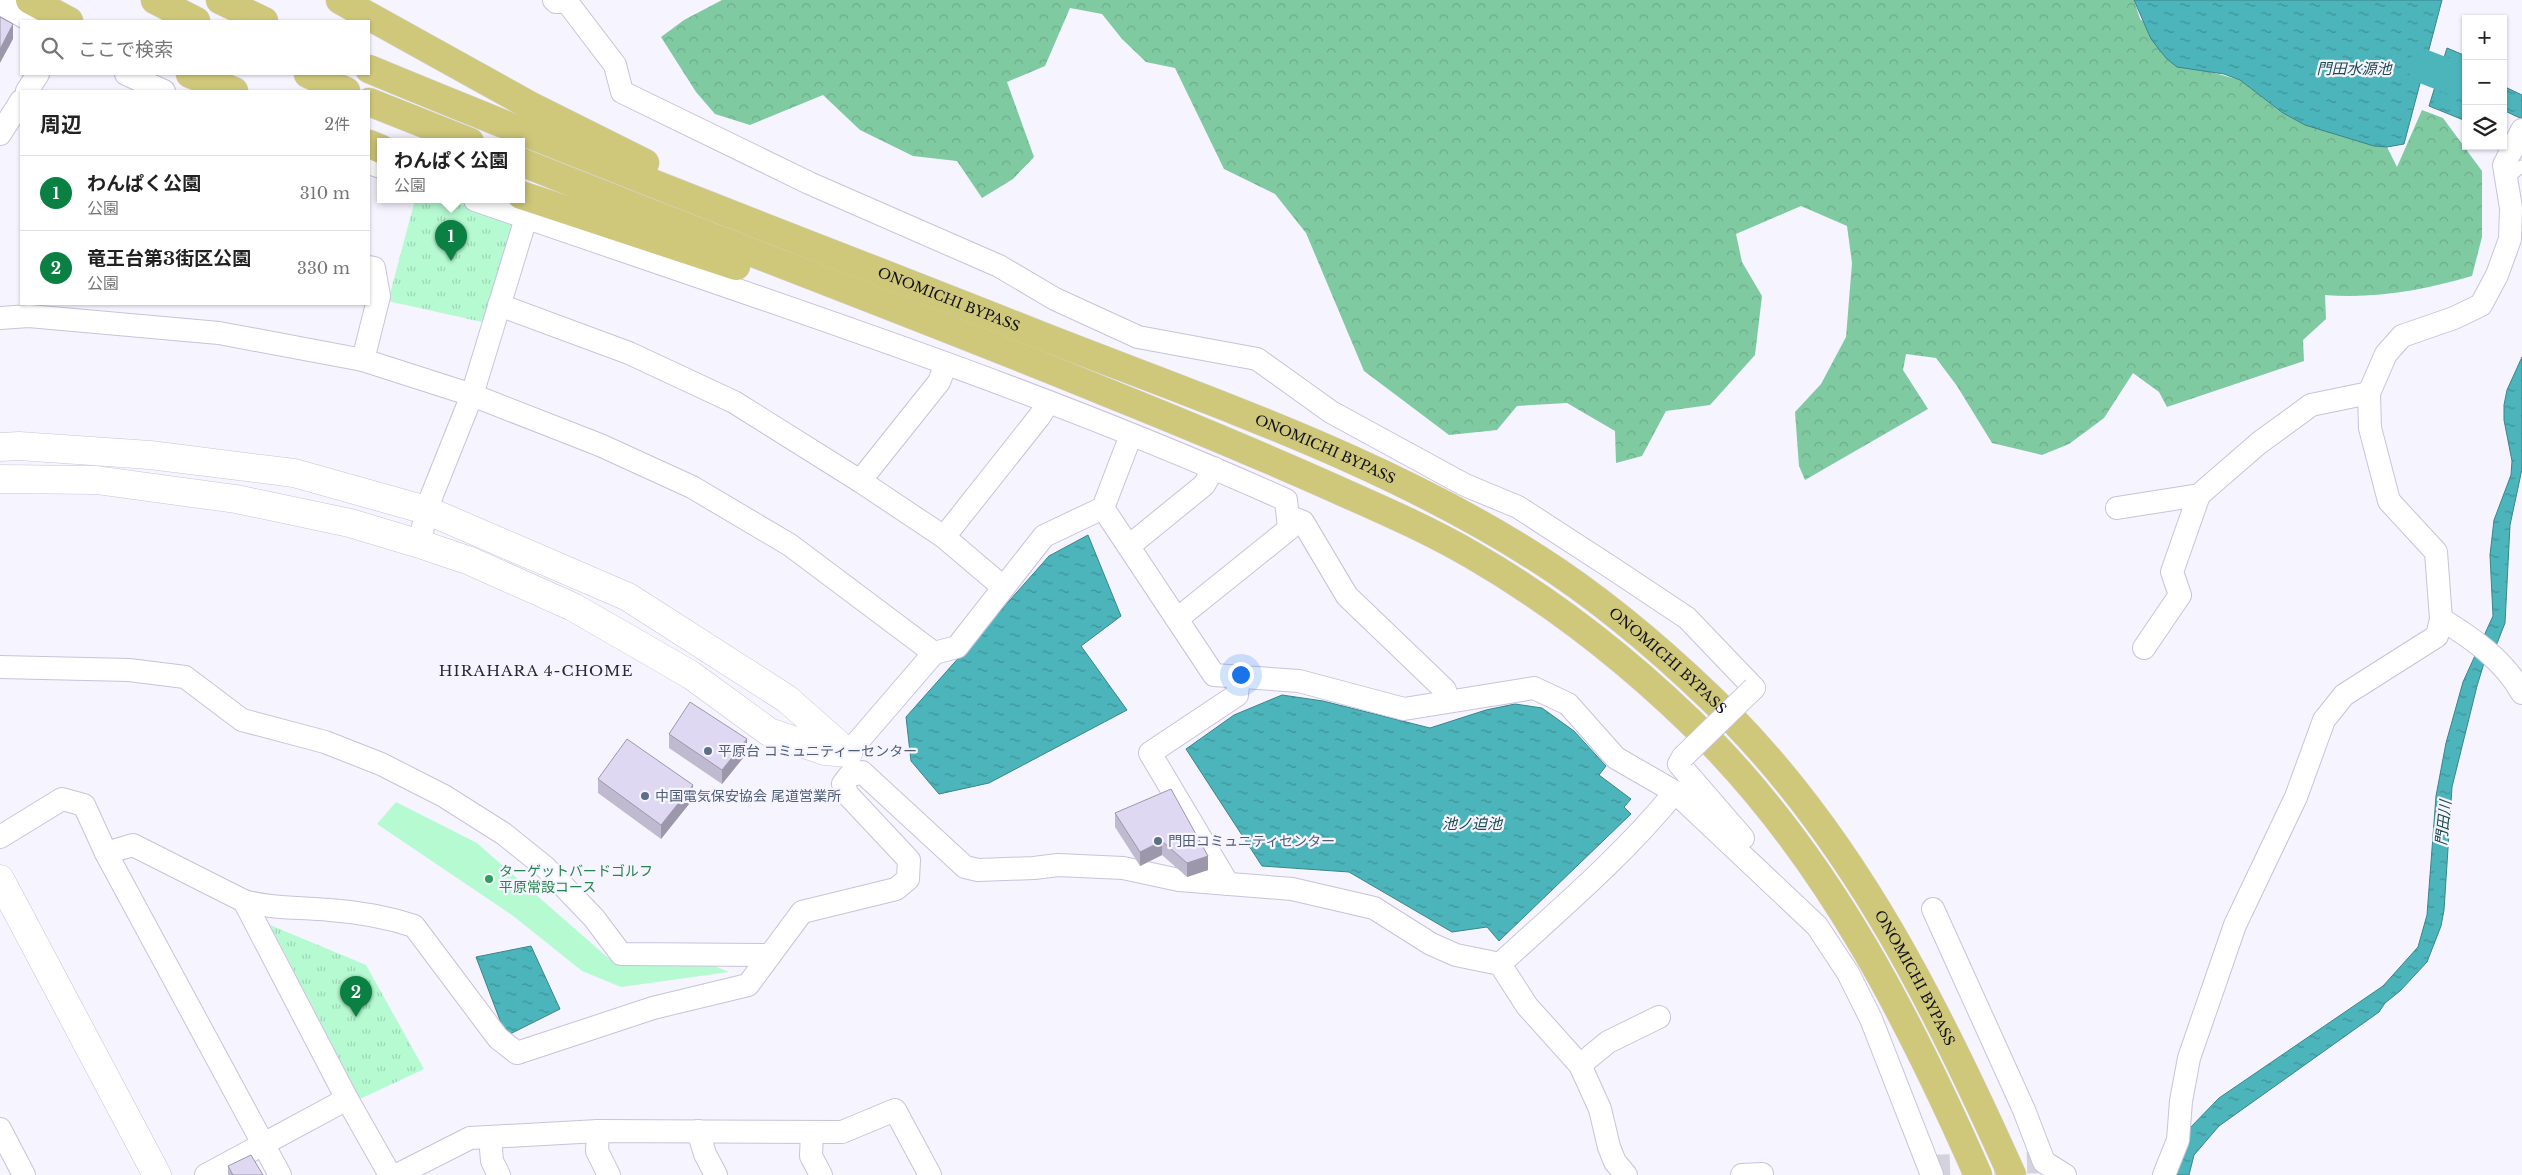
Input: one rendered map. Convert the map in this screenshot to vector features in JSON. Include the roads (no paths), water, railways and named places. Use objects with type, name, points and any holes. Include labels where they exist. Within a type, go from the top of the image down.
[{"type":"highway","points":[[30,0],[67,20]]},
{"type":"highway","points":[[155,0],[194,20]]},
{"type":"highway","points":[[220,0],[262,20]]},
{"type":"highway","points":[[340,0],[531,106],[802,242]]},
{"type":"highway","name":"ONOMICHI BYPASS","points":[[370,69],[477,114],[1260,420],[1410,487],[1485,527],[1549,566],[1621,618],[1678,666],[1735,722],[1782,775],[1824,831],[1912,966],[1957,1054],[2012,1175]]},
{"type":"highway","points":[[193,75],[231,90]]},
{"type":"highway","points":[[310,75],[344,90]]},
{"type":"highway","points":[[370,102],[460,138]]},
{"type":"highway","name":"ONOMICHI BYPASS","points":[[525,164],[1014,354],[1248,450],[1397,516],[1485,564],[1540,597],[1602,642],[1654,688],[1712,744],[1758,794],[1842,908],[1885,980],[1978,1175]]},
{"type":"highway","points":[[524,206],[783,282],[1014,354]]},
{"type":"street","points":[[554,0],[556,2],[567,2],[615,65],[622,92],[809,183],[999,266],[1054,299],[1138,337],[1257,359],[1331,412],[1465,485],[1518,507],[1687,618],[1754,688],[1683,757],[1679,764],[1778,876],[1777,886]]},
{"type":"street","points":[[0,3],[29,20]]},
{"type":"street","points":[[28,90],[37,75]]},
{"type":"street","points":[[128,75],[153,90]]},
{"type":"street","points":[[0,134],[20,103]]},
{"type":"street","points":[[2519,686],[2488,650],[2449,624],[2436,552],[2389,501],[2370,428],[2369,393],[2386,354],[2402,336],[2454,318],[2481,305],[2497,275],[2510,239],[2514,173],[2504,165],[2521,131]]},
{"type":"street","points":[[500,203],[524,206],[946,364],[1214,468],[1286,500],[1288,529],[1177,619]]},
{"type":"street","points":[[420,544],[426,510],[472,395],[499,305],[524,206]]},
{"type":"street","points":[[363,360],[379,296],[374,268],[370,267]]},
{"type":"street","points":[[499,305],[629,353],[734,402],[860,481],[944,537],[1004,587]]},
{"type":"street","points":[[0,318],[30,310],[219,333],[363,360],[472,395],[600,445],[692,487],[790,545],[934,653]]},
{"type":"street","points":[[860,481],[939,382],[946,364]]},
{"type":"street","points":[[2144,648],[2180,596],[2172,572],[2199,495],[2258,442],[2311,405],[2369,393]]},
{"type":"street","points":[[944,537],[1048,403]]},
{"type":"street","points":[[848,753],[934,653],[957,647],[1044,536],[1103,508],[1131,436]]},
{"type":"street","points":[[0,448],[19,446],[150,455],[294,473],[426,510],[628,597],[787,699],[848,753]]},
{"type":"street","points":[[1129,546],[1204,485],[1214,468]]},
{"type":"street","points":[[0,479],[96,480],[236,499],[350,523],[420,544],[470,561],[573,607],[691,675],[768,732],[825,751],[848,753]]},
{"type":"street","points":[[2117,508],[2199,495]]},
{"type":"street","points":[[1103,508],[1214,675],[1299,681],[1404,709],[1534,688],[1568,704],[1616,758],[1675,792],[1777,886],[1817,926],[1848,973],[1872,1018],[1932,1175]]},
{"type":"street","points":[[1288,516],[1303,522],[1347,596],[1445,690],[1447,701]]},
{"type":"street","points":[[2164,1175],[2178,1140],[2181,1101],[2189,1058],[2235,925],[2296,797],[2324,720],[2344,695],[2437,636],[2449,624]]},
{"type":"street","points":[[0,667],[129,670],[185,677],[242,720],[325,742],[381,764],[444,796],[504,834],[551,874],[594,918],[621,954],[770,955]]},
{"type":"street","points":[[1228,884],[1150,753],[1236,695],[1239,677]]},
{"type":"street","points":[[768,732],[787,699]]},
{"type":"street","points":[[106,852],[133,845],[244,901],[266,908],[330,910],[394,919],[414,926],[498,1038],[517,1053],[653,1008],[748,985],[802,912],[896,889],[908,879],[909,860],[848,795],[843,784],[849,776],[862,772],[965,867],[997,869],[1058,865],[1124,868],[1179,880],[1292,889],[1374,908],[1431,944],[1456,955],[1500,964],[1527,1006],[1580,1065],[1600,1109],[1609,1147],[1615,1162],[1626,1175]]},
{"type":"street","points":[[1500,964],[1656,816],[1675,792]]},
{"type":"street","points":[[0,837],[62,799],[84,805],[106,852],[280,1175]]},
{"type":"street","points":[[0,880],[157,1175]]},
{"type":"street","points":[[244,901],[347,1100],[390,1175]]},
{"type":"street","points":[[1933,909],[2024,1110],[2044,1162],[2065,1175]]},
{"type":"street","points":[[1580,1065],[1608,1042],[1659,1017]]},
{"type":"street","points":[[206,1175],[347,1100]]},
{"type":"street","points":[[397,1175],[470,1138],[598,1131],[842,1132],[896,1110],[930,1175]]},
{"type":"street","points":[[0,1129],[24,1175]]},
{"type":"street","points":[[598,1131],[597,1151],[609,1175]]},
{"type":"street","points":[[698,1131],[705,1154],[716,1175]]},
{"type":"street","points":[[812,1132],[811,1156],[821,1175]]},
{"type":"street","points":[[490,1137],[492,1161],[499,1175]]},
{"type":"water","name":"門田水源池","points":[[2134,0],[2442,0],[2404,144],[2387,147],[2374,146],[2305,125],[2283,113],[2240,80],[2224,74],[2177,67],[2166,58],[2151,39]]},
{"type":"water","points":[[2447,48],[2462,54],[2462,119],[2429,106]]},
{"type":"water","points":[[2507,88],[2522,95],[2522,119],[2507,112]]},
{"type":"water","points":[[2522,357],[2522,469],[2510,525],[2505,623],[2496,646],[2484,663],[2452,787],[2444,910],[2441,926],[2427,962],[2400,991],[2385,1003],[2379,1012],[2219,1126],[2194,1155],[2189,1175],[2170,1175],[2187,1131],[2219,1098],[2383,986],[2418,947],[2427,915],[2436,796],[2446,743],[2463,682],[2493,616],[2490,555],[2494,520],[2511,475],[2512,461],[2504,420],[2504,405],[2507,390]]},
{"type":"water","points":[[1088,535],[1121,616],[1081,646],[1127,710],[989,783],[939,794],[911,761],[906,717],[1049,556]]},
{"type":"water","name":"池ノ迫池","points":[[1282,695],[1323,701],[1430,728],[1486,710],[1515,704],[1542,708],[1574,731],[1606,766],[1599,775],[1631,799],[1624,807],[1631,814],[1499,941],[1487,927],[1452,932],[1349,872],[1262,866],[1186,749],[1234,715]]},
{"type":"water","points":[[531,946],[560,1009],[506,1036],[476,957]]},
{"type":"waterway","name":"門田川","points":[[2425,67],[2462,81]]},
{"type":"tunnel","points":[[1928,1166],[2044,1162]]},
{"type":"place","name":"わんぱく公園","points":[[451,261]]},
{"type":"place","name":"平原台 コミュニティーセンター","points":[[708,751]]},
{"type":"place","name":"中国電気保安協会 尾道営業所","points":[[645,796]]},
{"type":"place","name":"門田コミュニティセンター","points":[[1158,841]]},
{"type":"place","name":"ターゲットバードゴルフ 平原常設コース","points":[[489,879]]},
{"type":"place","name":"竜王台第3街区公園","points":[[356,1017]]},
{"type":"district","name":"HIRAHARA 4-CHOME","points":[[536,670]]}]
